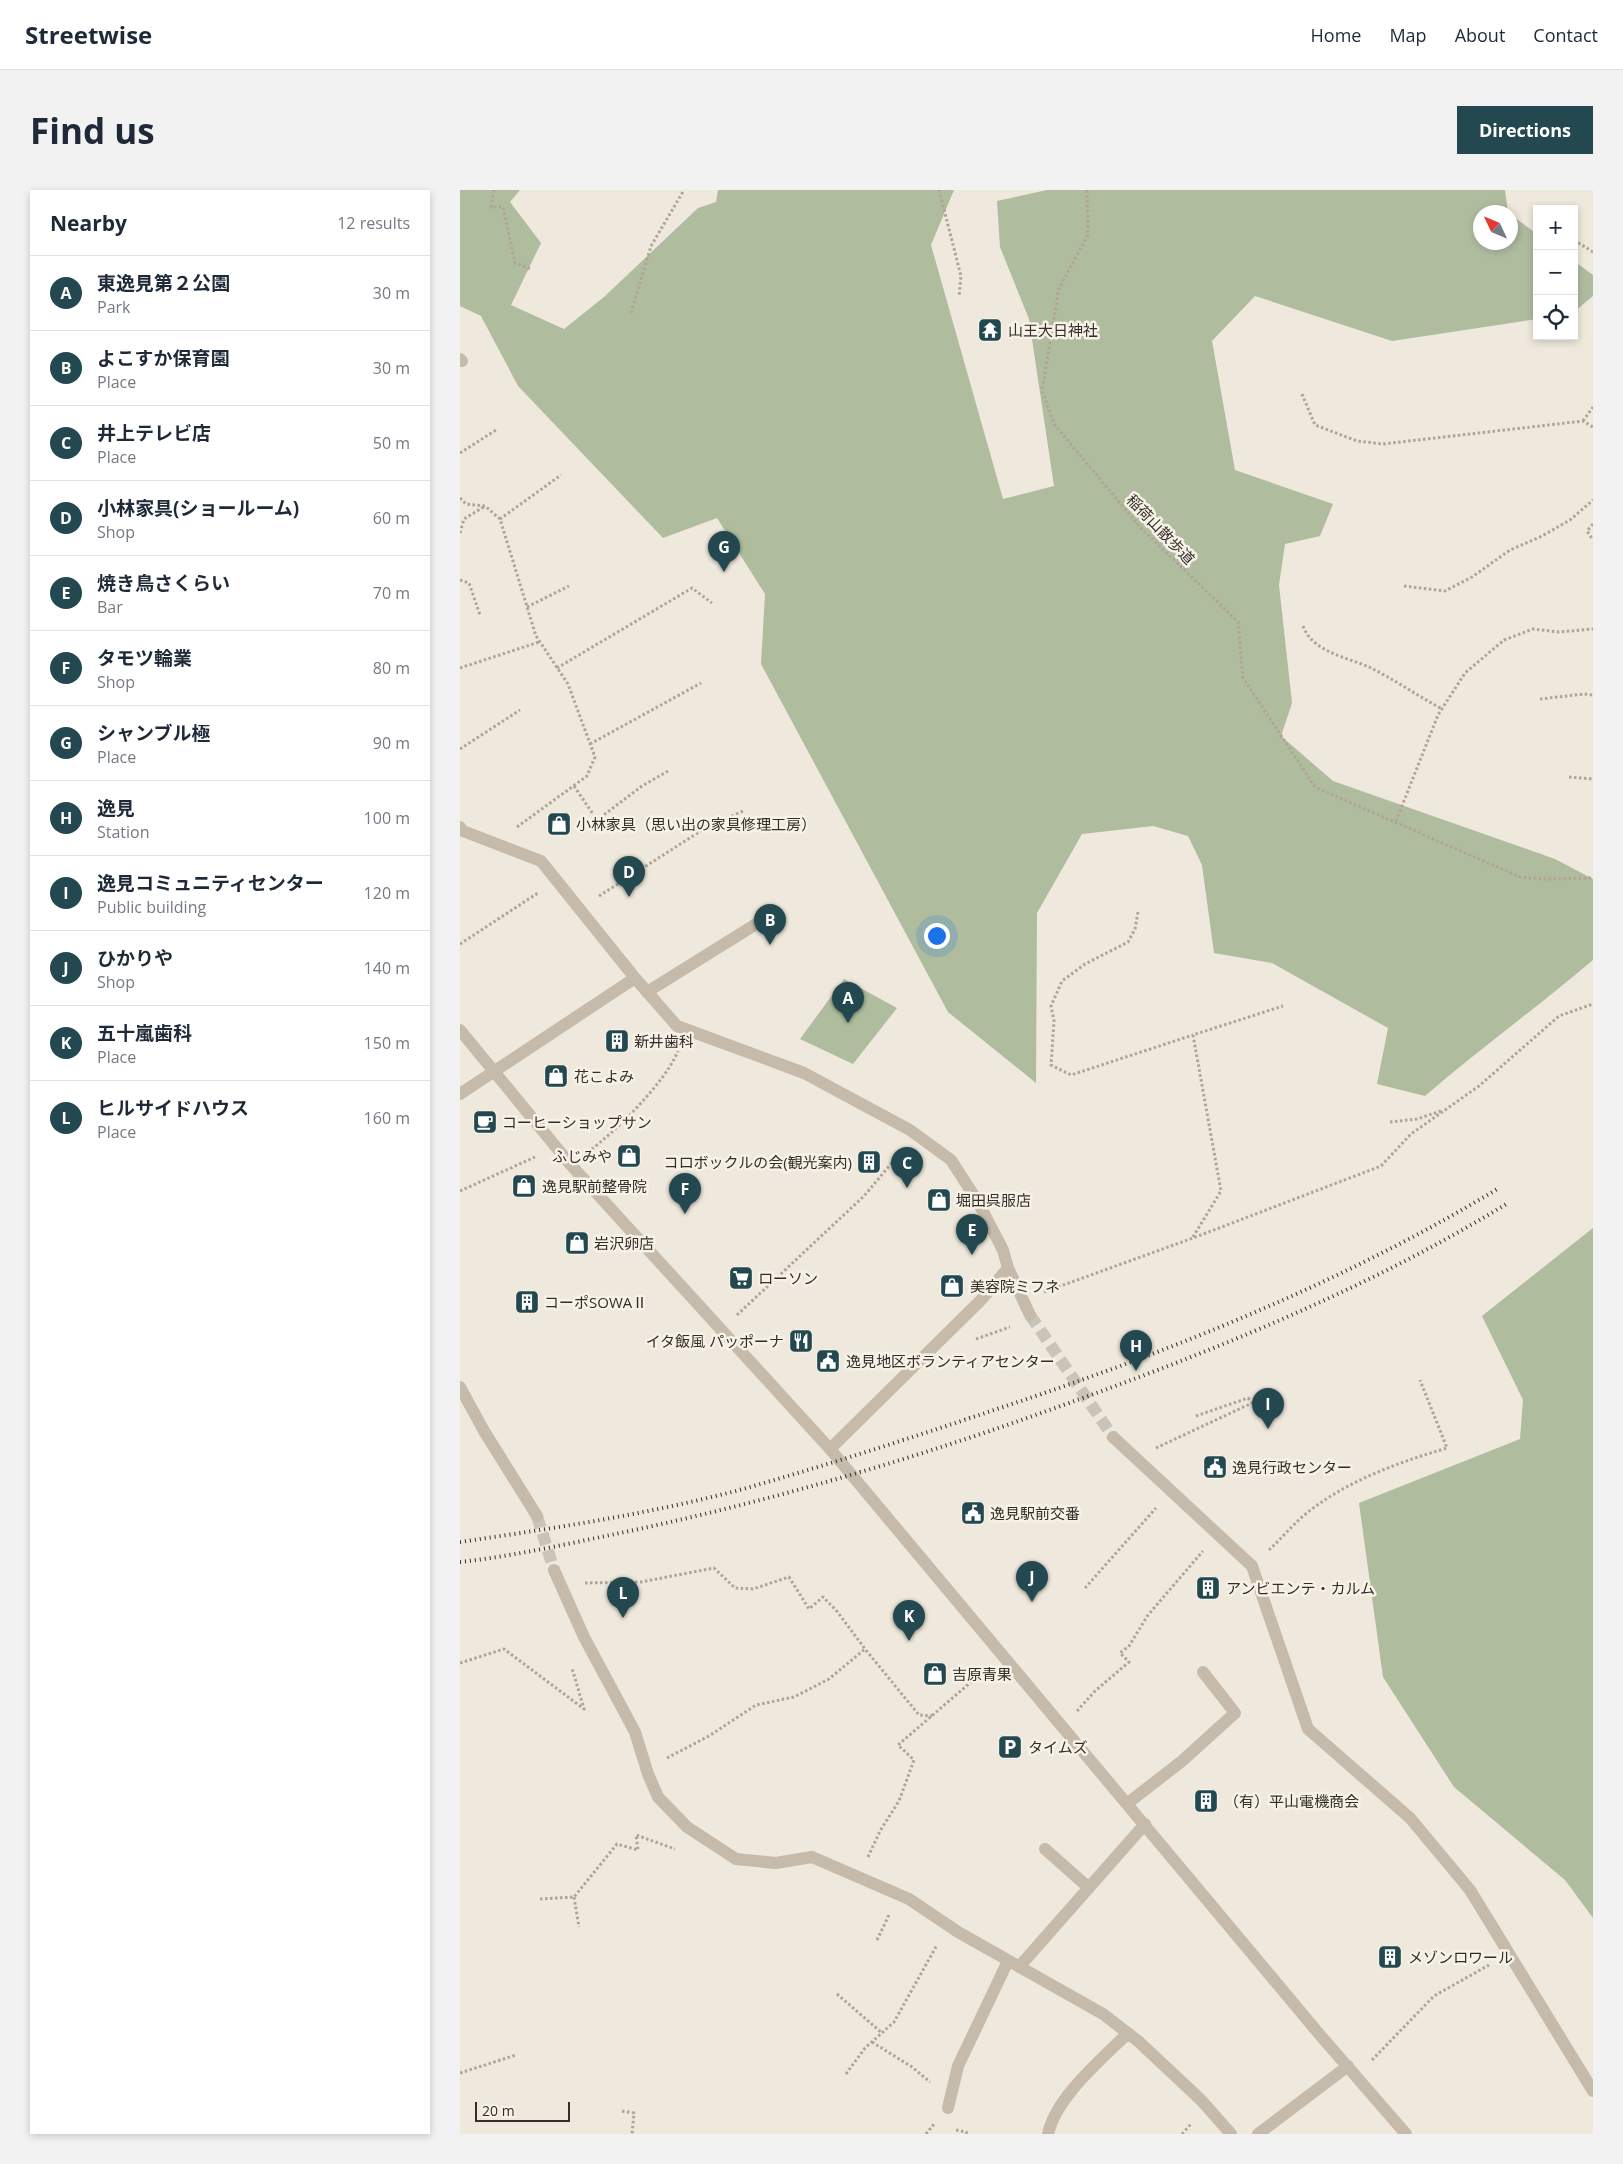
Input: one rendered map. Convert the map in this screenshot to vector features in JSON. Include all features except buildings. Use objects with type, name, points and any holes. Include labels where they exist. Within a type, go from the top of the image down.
[{"type":"street","points":[[461,830],[541,861],[635,978],[677,1026],[804,1072],[916,1134],[951,1160],[978,1202],[1003,1250],[1008,1268],[1030,1315]]},
{"type":"street","points":[[647,992],[769,916]]},
{"type":"street","points":[[460,1094],[635,978]]},
{"type":"street","points":[[460,1030],[570,1164],[830,1449],[1406,2134]]},
{"type":"street","points":[[830,1449],[982,1299],[1008,1268]]},
{"type":"street","points":[[460,1387],[484,1431],[537,1516]]},
{"type":"street","points":[[1113,1437],[1252,1566],[1308,1729],[1410,1818],[1470,1890],[1593,2091]]},
{"type":"street","points":[[554,1570],[584,1637],[635,1732],[646,1768],[658,1797],[687,1827],[736,1860],[776,1863],[812,1857],[910,1899],[948,1925],[1013,1964],[1103,2014],[1128,2033],[1201,2100],[1231,2134]]},
{"type":"street","points":[[1128,1804],[1182,1761],[1235,1713],[1203,1672]]},
{"type":"street","points":[[949,2103],[958,2066],[1013,1964],[1089,1888],[1145,1824]]},
{"type":"street","points":[[1045,1849],[1089,1888]]},
{"type":"street","points":[[1048,2134],[1051,2120],[1075,2088],[1128,2033]]},
{"type":"street","points":[[1258,2134],[1348,2066]]},
{"type":"path","points":[[494,190],[491,207],[503,207],[515,264],[531,268]]},
{"type":"path","points":[[631,313],[651,246],[684,190]]},
{"type":"path","points":[[939,190],[961,276],[959,297]]},
{"type":"path","name":"稲荷山散歩道","points":[[1087,190],[1088,235],[1059,288],[1042,391],[1054,424],[1140,527],[1238,622],[1243,678],[1315,787],[1520,877],[1545,879],[1593,878]]},
{"type":"path","points":[[1578,243],[1593,252]]},
{"type":"path","points":[[1302,394],[1315,425],[1357,441],[1383,444],[1583,421],[1593,427]]},
{"type":"path","points":[[1583,421],[1593,407]]},
{"type":"path","points":[[460,453],[496,430]]},
{"type":"path","points":[[500,519],[561,475]]},
{"type":"path","points":[[460,498],[466,504],[486,506],[500,519],[539,642],[568,684],[595,757],[587,776],[494,843]]},
{"type":"path","points":[[1404,586],[1444,591],[1472,577],[1510,550],[1542,536],[1570,520],[1593,500]]},
{"type":"path","points":[[460,533],[464,519],[486,506]]},
{"type":"path","points":[[1593,524],[1586,531],[1593,540]]},
{"type":"path","points":[[460,580],[468,583],[480,615]]},
{"type":"path","points":[[527,607],[569,586]]},
{"type":"path","points":[[556,668],[692,588],[712,602]]},
{"type":"path","points":[[1303,626],[1306,635],[1334,655],[1370,668],[1442,709]]},
{"type":"path","points":[[1396,821],[1442,709],[1465,673],[1504,640],[1533,629],[1559,632],[1593,629]]},
{"type":"path","points":[[460,668],[539,642]]},
{"type":"path","points":[[590,744],[700,683]]},
{"type":"path","points":[[1540,699],[1584,694],[1593,695]]},
{"type":"path","points":[[460,749],[520,710]]},
{"type":"path","points":[[574,786],[598,820],[642,786],[668,772]]},
{"type":"path","points":[[1569,777],[1593,779]]},
{"type":"path","points":[[580,910],[624,878],[707,827],[744,811]]},
{"type":"path","points":[[460,944],[557,881]]},
{"type":"path","points":[[1138,912],[1135,929],[1128,942],[1086,964],[1062,981],[1051,1006],[1054,1021],[1051,1065],[1071,1075],[1283,1006]]},
{"type":"path","points":[[1022,1299],[1193,1238],[1381,1166],[1412,1134],[1479,1086],[1558,1016],[1593,1004]]},
{"type":"path","points":[[570,1164],[594,1147],[642,1100],[673,1062],[687,1030]]},
{"type":"path","points":[[1193,1238],[1221,1191],[1194,1036]]},
{"type":"path","points":[[1390,1122],[1417,1119],[1446,1109]]},
{"type":"path","points":[[721,1331],[864,1196],[916,1134]]},
{"type":"path","points":[[460,1191],[556,1146]]},
{"type":"path","points":[[1252,1566],[1308,1512],[1363,1477],[1400,1462],[1447,1448],[1420,1380]]},
{"type":"path","points":[[1180,1437],[1252,1403],[1248,1398],[1196,1416]]},
{"type":"path","points":[[1084,1588],[1139,1525],[1173,1492]]},
{"type":"path","points":[[1063,1726],[1095,1691],[1129,1662],[1120,1653],[1129,1646],[1148,1616],[1217,1534]]},
{"type":"path","points":[[561,1585],[641,1582],[714,1568],[735,1588],[753,1589],[790,1576],[810,1609],[823,1597],[836,1610],[919,1715],[932,1716]]},
{"type":"path","points":[[460,1663],[504,1649],[584,1709],[572,1666]]},
{"type":"path","points":[[646,1768],[709,1736],[756,1705],[794,1696],[829,1679],[865,1649]]},
{"type":"path","points":[[858,1877],[880,1831],[899,1801],[914,1760],[898,1745],[1003,1654]]},
{"type":"path","points":[[579,1927],[574,1897],[617,1844],[638,1850]]},
{"type":"path","points":[[540,1898],[574,1897]]},
{"type":"path","points":[[846,2074],[871,2042],[894,2022],[948,1925]]},
{"type":"path","points":[[1356,2076],[1434,1996],[1509,1954]]},
{"type":"path","points":[[837,1994],[882,2033]]},
{"type":"path","points":[[871,2042],[912,2067],[949,2103]]},
{"type":"path","points":[[460,2073],[516,2055]]},
{"type":"path","points":[[622,2111],[634,2113],[632,2134]]},
{"type":"green space","points":[[460,190],[520,190],[510,202],[541,243],[511,305],[564,329],[604,297],[698,208],[716,202],[718,190],[954,190],[931,245],[1003,499],[1054,486],[1029,319],[1000,247],[997,201],[1047,190],[1505,190],[1507,205],[1473,205],[1473,250],[1518,250],[1518,220],[1533,231],[1533,320],[1392,341],[1255,296],[1212,341],[1235,470],[1333,504],[1320,536],[1285,544],[1279,585],[1292,703],[1281,736],[1333,781],[1555,859],[1593,879],[1593,960],[1425,1096],[1377,1084],[1388,1028],[1272,963],[1214,953],[1202,865],[1188,836],[1153,826],[1082,834],[1037,913],[1036,1083],[948,1012],[761,664],[765,594],[717,518],[663,538],[518,386],[481,316],[460,306]]},
{"type":"green space","points":[[1578,264],[1593,275],[1593,296],[1578,309]]},
{"type":"green space","points":[[844,979],[897,1008],[853,1064],[800,1039]]},
{"type":"green space","points":[[1593,1228],[1593,1918],[1565,1880],[1454,1787],[1383,1677],[1359,1503],[1520,1439],[1523,1400],[1482,1316]]},
{"type":"tunnel","points":[[1030,1315],[1113,1437]]},
{"type":"tunnel","points":[[537,1516],[554,1570]]},
{"type":"railway","points":[[460,1542],[602,1520],[708,1498],[841,1460],[1003,1407],[1131,1362],[1319,1284],[1380,1254],[1499,1188]]},
{"type":"railway","points":[[460,1562],[564,1545],[734,1507],[842,1478],[1002,1427],[1172,1365],[1287,1317],[1399,1264],[1508,1203]]},
{"type":"place","name":"山王大日神社","points":[[990,330]]},
{"type":"place","name":"シャンブル極","points":[[724,572]]},
{"type":"place","name":"小林家具（思い出の家具修理工房）","points":[[559,824]]},
{"type":"place","name":"小林家具(ショールーム)","points":[[629,897]]},
{"type":"place","name":"よこすか保育園","points":[[770,945]]},
{"type":"place","name":"東逸見第２公園","points":[[848,1023]]},
{"type":"place","name":"新井歯科","points":[[617,1041]]},
{"type":"place","name":"花こよみ","points":[[556,1076]]},
{"type":"place","name":"コーヒーショップサン","points":[[485,1122]]},
{"type":"place","name":"ふじみや","points":[[629,1156]]},
{"type":"place","name":"コロボックルの会(観光案内)","points":[[869,1162]]},
{"type":"place","name":"逸見駅前整骨院","points":[[524,1186]]},
{"type":"place","name":"井上テレビ店","points":[[907,1188]]},
{"type":"place","name":"堀田呉服店","points":[[939,1200]]},
{"type":"place","name":"タモツ輪業","points":[[685,1214]]},
{"type":"place","name":"岩沢卵店","points":[[577,1243]]},
{"type":"place","name":"焼き鳥さくらい","points":[[972,1255]]},
{"type":"place","name":"ローソン","points":[[741,1278]]},
{"type":"place","name":"美容院ミフネ","points":[[952,1286]]},
{"type":"place","name":"コーポSOWAⅡ","points":[[527,1302]]},
{"type":"place","name":"イタ飯風 パッポーナ","points":[[801,1341]]},
{"type":"place","name":"逸見地区ボランティアセンター","points":[[828,1361]]},
{"type":"place","name":"逸見","points":[[1136,1371]]},
{"type":"place","name":"逸見コミュニティセンター","points":[[1268,1429]]},
{"type":"place","name":"逸見行政センター","points":[[1215,1467]]},
{"type":"place","name":"逸見駅前交番","points":[[973,1513]]},
{"type":"place","name":"アンビエンテ・カルム","points":[[1208,1588]]},
{"type":"place","name":"ひかりや","points":[[1032,1602]]},
{"type":"place","name":"ヒルサイドハウス","points":[[623,1618]]},
{"type":"place","name":"五十嵐歯科","points":[[909,1641]]},
{"type":"place","name":"吉原青果","points":[[935,1674]]},
{"type":"place","name":"タイムズ","points":[[1010,1747]]},
{"type":"place","name":"（有）平山電機商会","points":[[1206,1801]]},
{"type":"place","name":"メゾンロワール","points":[[1390,1957]]}]
